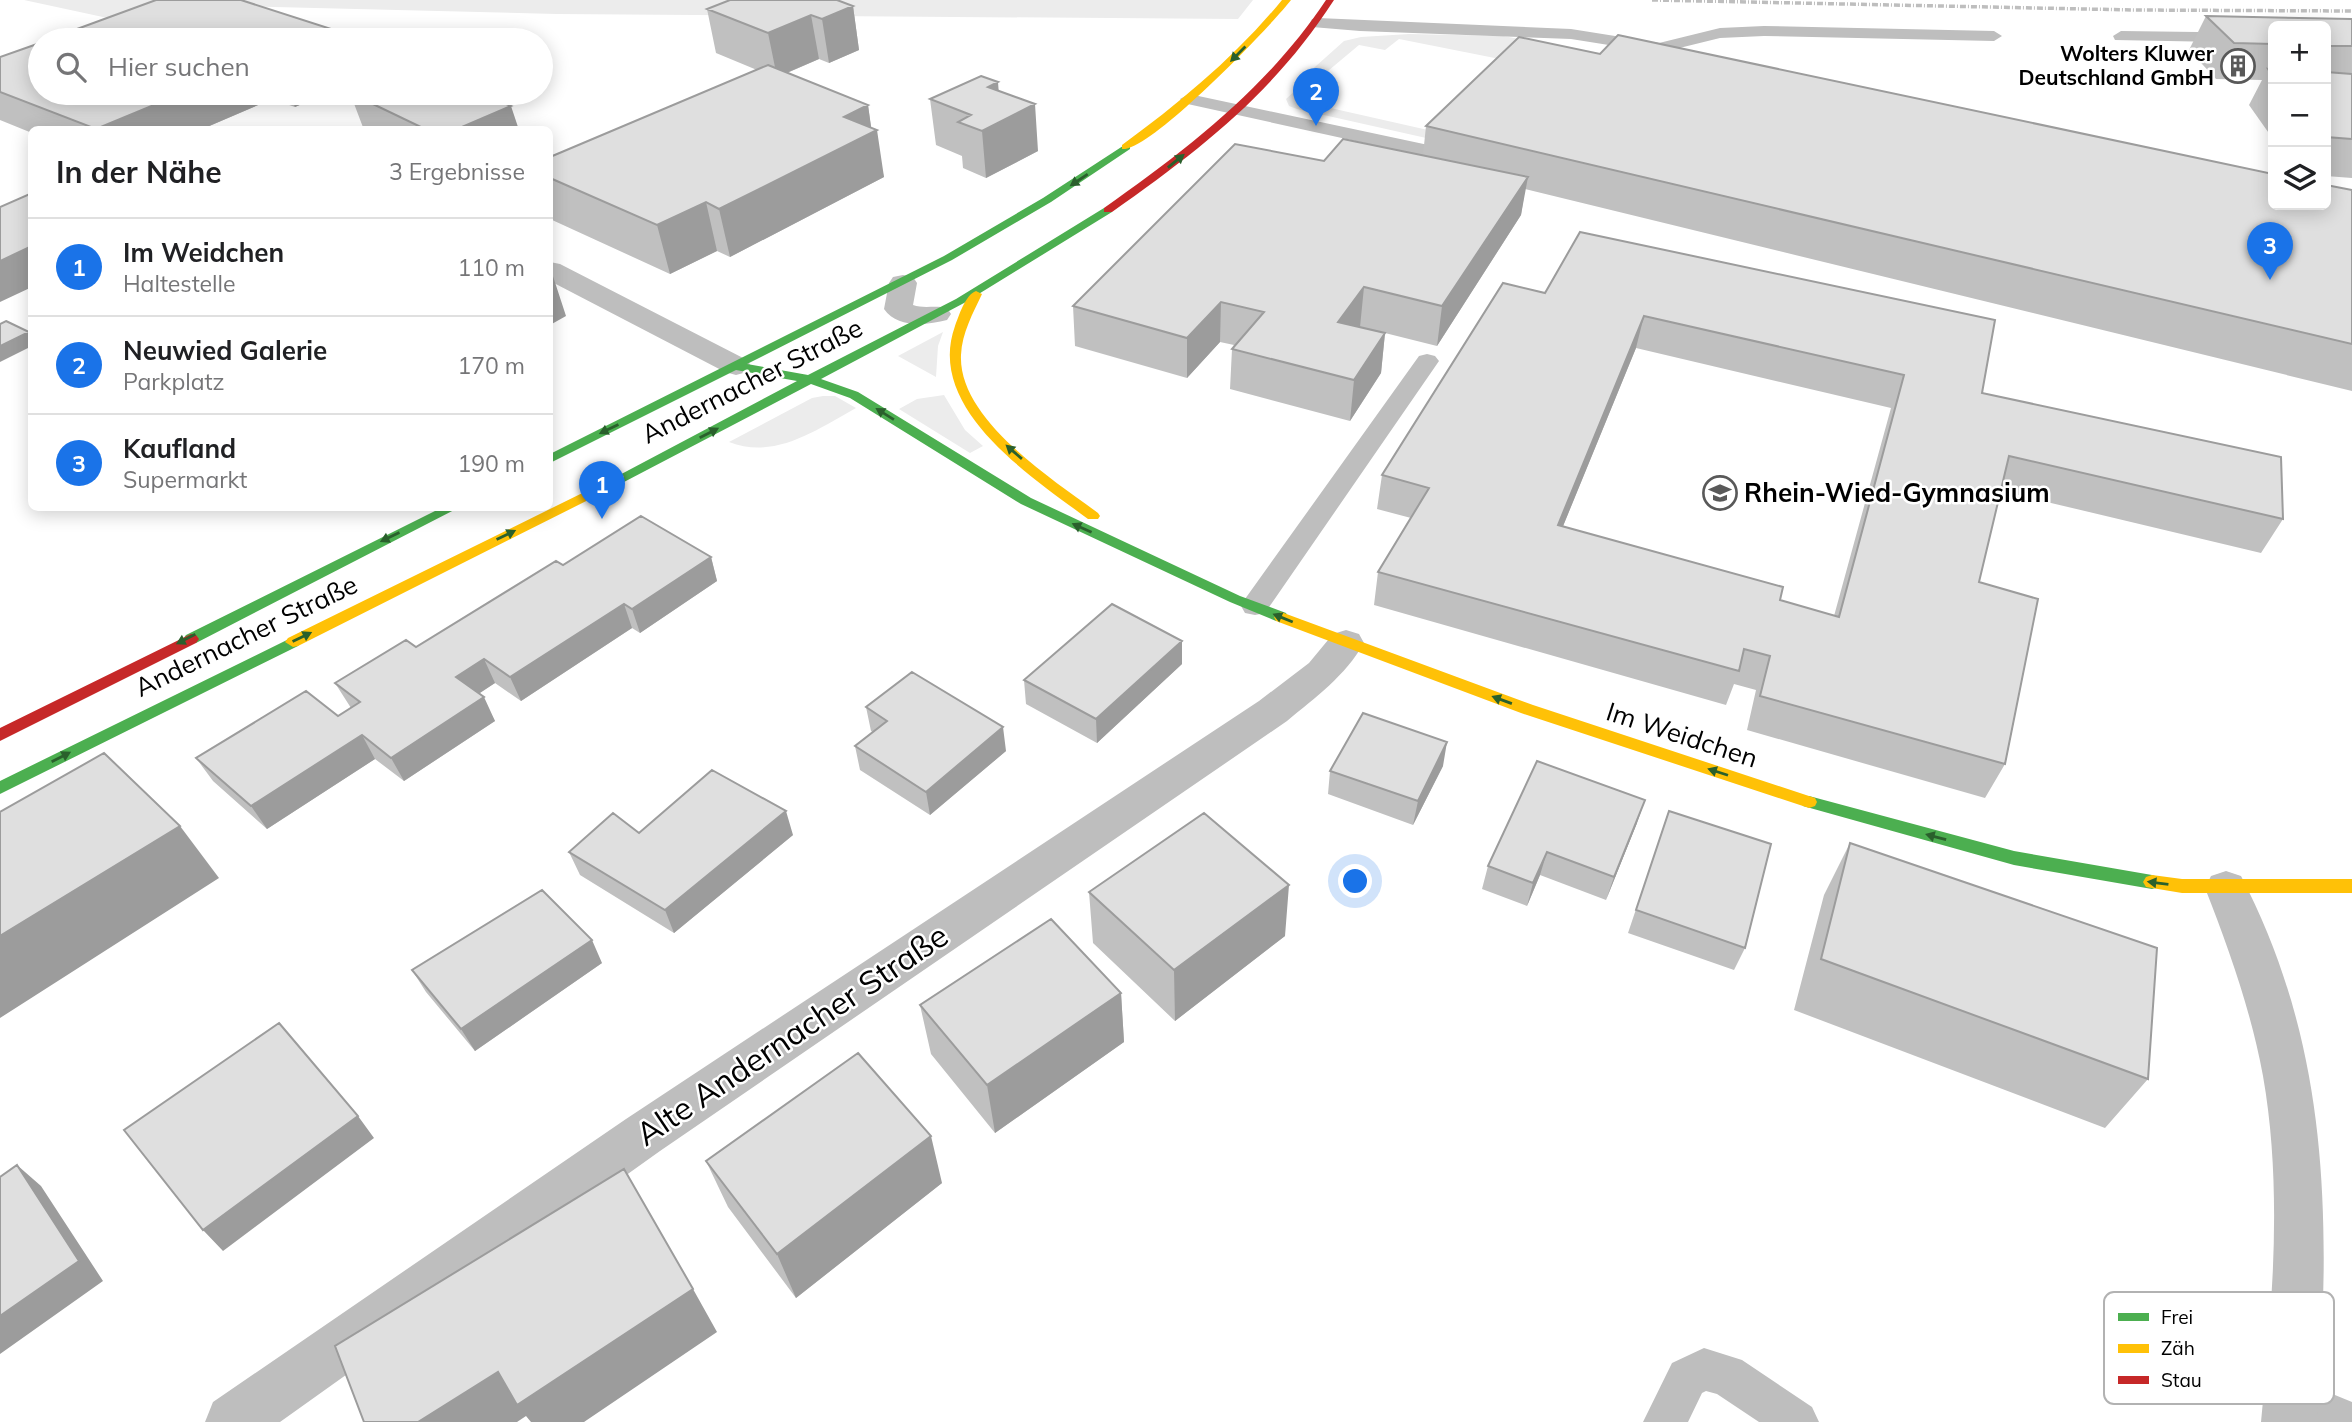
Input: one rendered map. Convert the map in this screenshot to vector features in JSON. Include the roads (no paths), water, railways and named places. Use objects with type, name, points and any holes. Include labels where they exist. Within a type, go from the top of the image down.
[{"type":"street","name":"Andernacher Straße","points":[[553,458],[903,283],[976,244],[1060,193],[1135,141],[1189,99],[1256,36],[1287,0]]},
{"type":"street","name":"Andernacher Straße","points":[[553,510],[813,380],[976,294],[1061,244],[1122,203],[1238,109],[1281,69],[1318,23],[1330,0]]},
{"type":"street","points":[[553,272],[736,366]]},
{"type":"street","points":[[903,283],[897,301],[898,309],[918,317],[937,314]]},
{"type":"street","name":"Im Weidchen","points":[[976,294],[954,352],[955,368],[964,394],[985,424],[1004,443],[1144,556]]},
{"type":"street","name":"Im Weidchen","points":[[736,366],[813,380],[854,395],[1026,501],[1255,606],[1346,643],[1527,709],[1826,807],[2014,858],[2094,874],[2182,886],[2352,886]]},
{"type":"street","name":"Andernacher Straße","points":[[0,735],[445,511]]},
{"type":"street","name":"Andernacher Straße","points":[[0,788],[552,511]]},
{"type":"street","name":"Alte Andernacher Straße","points":[[233,1422],[643,1135],[1273,711],[1322,672],[1346,643]]},
{"type":"street","points":[[2226,888],[2257,964],[2276,1028],[2295,1126],[2299,1251],[2297,1292]]},
{"type":"lane","points":[[1318,23],[1539,30],[1600,36],[1694,57]]},
{"type":"lane","points":[[1659,48],[1720,33],[1764,31],[1994,36]]},
{"type":"lane","points":[[2120,36],[2268,38]]},
{"type":"lane","points":[[1189,99],[1433,152]]},
{"type":"lane","points":[[1255,606],[1427,361]]},
{"type":"lane","points":[[1665,1422],[1687,1378],[1704,1369],[1727,1375],[1797,1422]]},
{"type":"lane","points":[[2290,1410],[2347,1422]]},
{"type":"railway","points":[[1652,0],[2133,10],[2352,11]]},
{"type":"place","name":"Wolters Kluwer Deutschland GmbH","points":[[2238,66]]},
{"type":"place","name":"Neuwied Galerie","points":[[1316,126]]},
{"type":"place","name":"Kaufland","points":[[2270,280]]},
{"type":"place","name":"Rhein-Wied-Gymnasium","points":[[1720,493]]},
{"type":"place","name":"Im Weidchen","points":[[602,519]]}]
